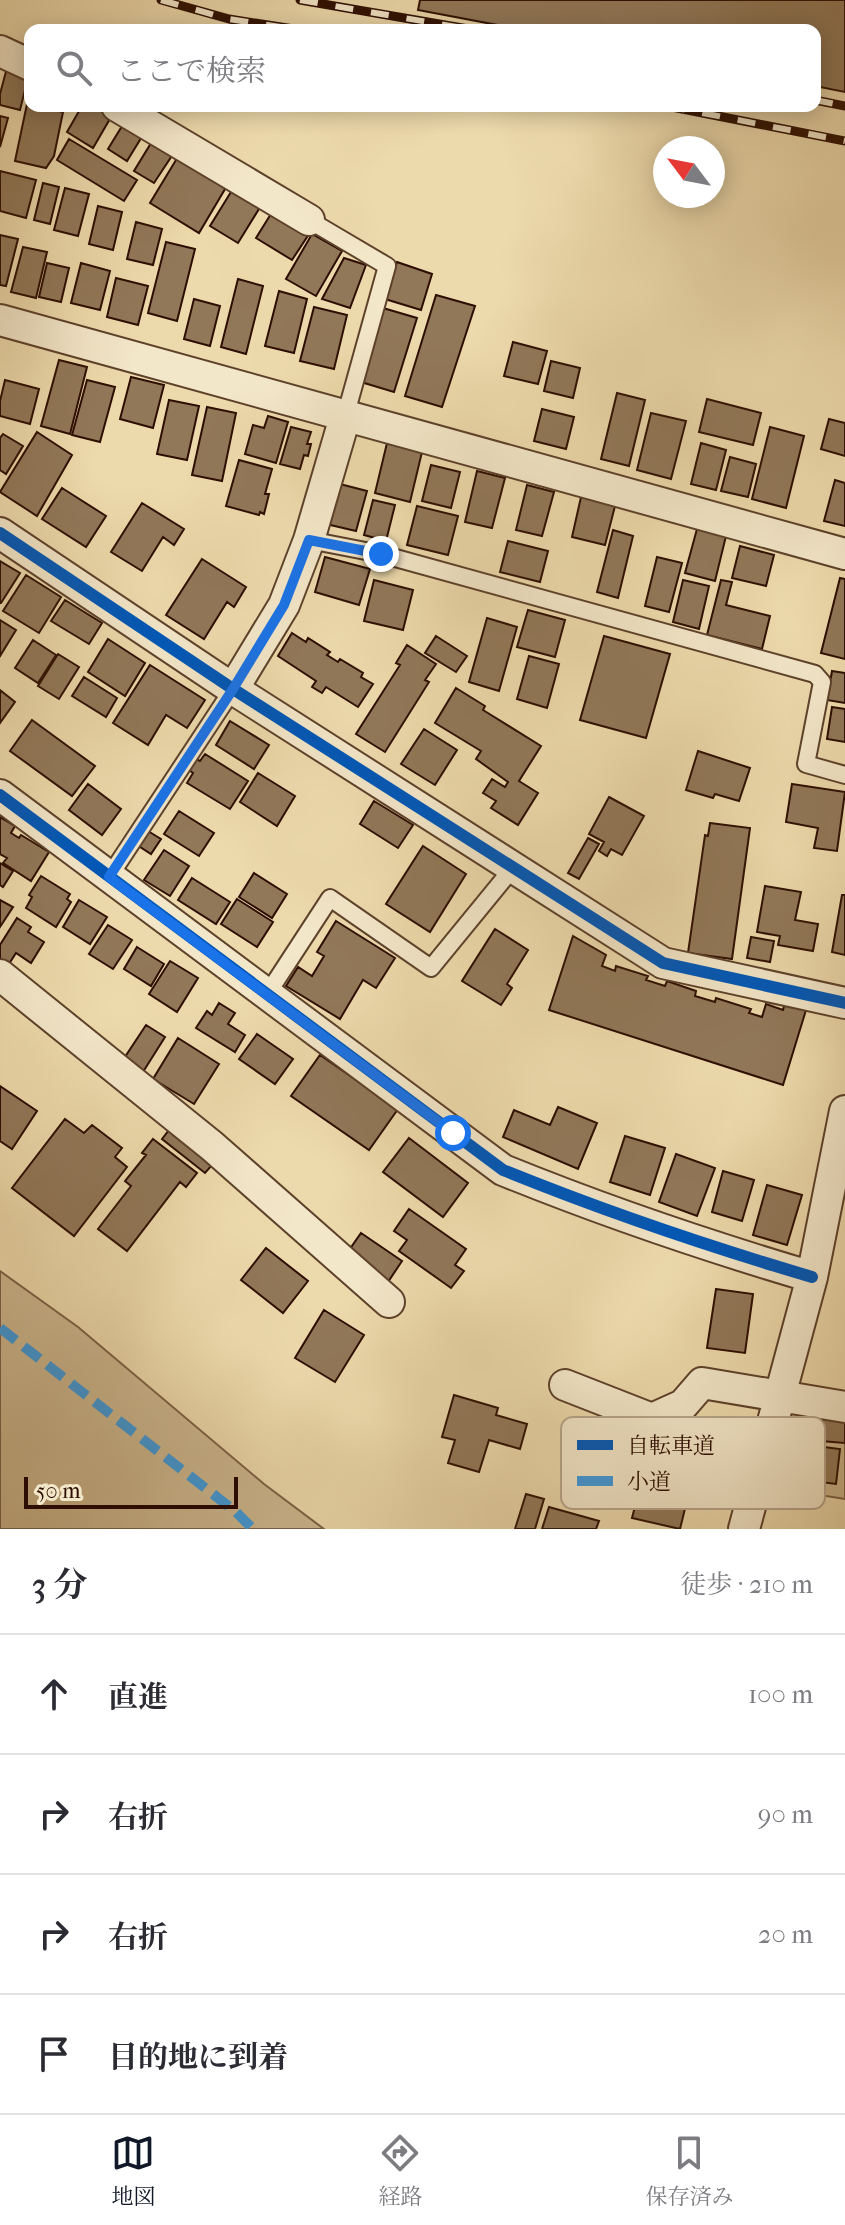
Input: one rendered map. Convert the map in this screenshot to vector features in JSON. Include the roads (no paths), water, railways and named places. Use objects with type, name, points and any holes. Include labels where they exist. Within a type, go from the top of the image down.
[{"type":"street","points":[[0,51],[24,62]]},
{"type":"street","points":[[127,112],[309,220]]},
{"type":"street","points":[[0,320],[845,554]]},
{"type":"street","points":[[233,689],[284,605],[309,540],[345,417]]},
{"type":"street","points":[[0,533],[233,689],[663,963],[845,1003]]},
{"type":"street","points":[[0,795],[503,1170],[702,1244],[812,1277]]},
{"type":"street","points":[[0,975],[200,1136],[389,1302]]},
{"type":"street","points":[[775,1417],[812,1277],[845,1111]]},
{"type":"street","points":[[656,1417],[683,1405],[702,1383],[845,1407]]},
{"type":"street","points":[[565,1385],[647,1417]]},
{"type":"street","points":[[744,1529],[749,1509]]},
{"type":"lane","points":[[309,220],[387,266],[345,417]]},
{"type":"lane","points":[[309,540],[381,554],[815,674],[822,682],[806,764],[845,775]]},
{"type":"lane","points":[[109,877],[233,689]]},
{"type":"lane","points":[[268,993],[330,898],[431,968],[512,869]]},
{"type":"railway","points":[[161,0],[229,19],[261,24]]},
{"type":"railway","points":[[300,0],[439,24]]},
{"type":"railway","points":[[821,101],[845,106]]},
{"type":"railway","points":[[698,112],[845,141]]}]
